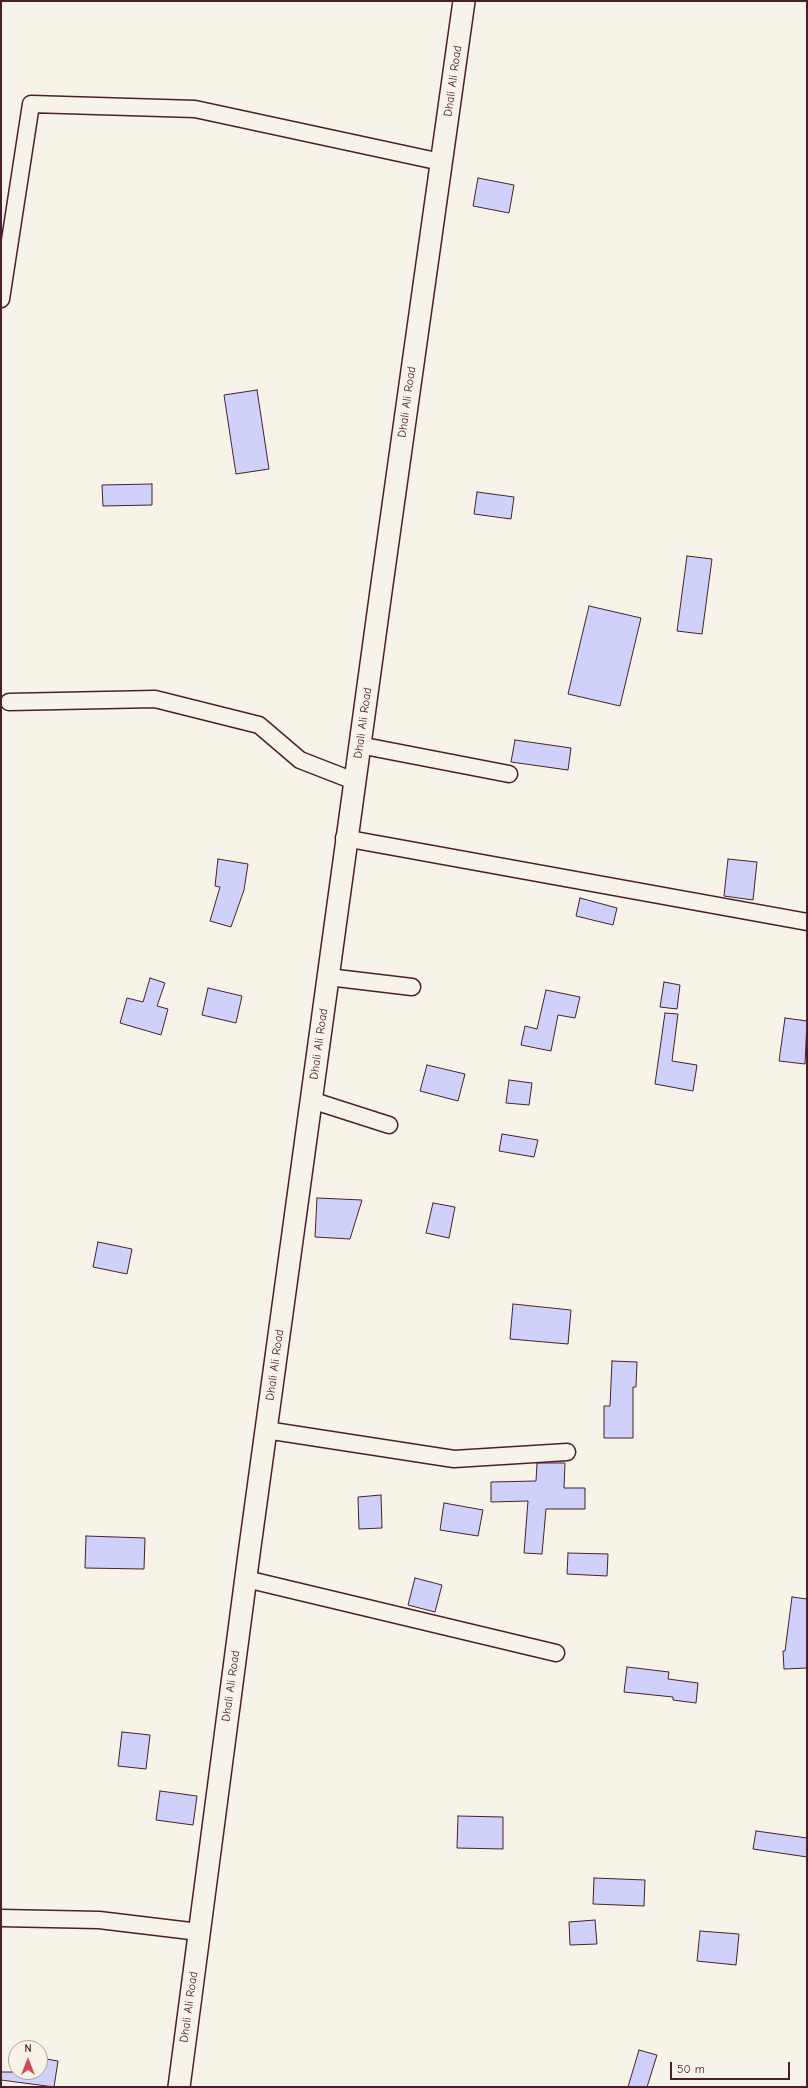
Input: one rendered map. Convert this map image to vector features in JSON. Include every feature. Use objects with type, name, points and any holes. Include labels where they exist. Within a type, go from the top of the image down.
[{"type":"street","name":"Dhali Ali Road","points":[[179,2087],[346,838],[464,1]]},
{"type":"street","points":[[1,299],[31,104],[195,109],[441,162]]},
{"type":"street","points":[[9,702],[155,699],[259,725],[300,760],[354,781]]},
{"type":"street","points":[[360,745],[508,774]]},
{"type":"street","points":[[346,838],[807,922]]},
{"type":"street","points":[[328,977],[412,987]]},
{"type":"street","points":[[311,1100],[389,1125]]},
{"type":"street","points":[[266,1430],[454,1459],[567,1452]]},
{"type":"street","points":[[246,1580],[556,1653]]},
{"type":"street","points":[[1,1918],[99,1920],[199,1932]]},
{"type":"building","points":[[478,178],[514,185],[509,213],[473,206]]},
{"type":"building","points":[[257,390],[269,469],[236,474],[224,395]]},
{"type":"building","points":[[152,484],[152,505],[103,506],[102,485]]},
{"type":"building","points":[[477,492],[514,497],[511,519],[474,514]]},
{"type":"building","points":[[687,556],[712,559],[702,634],[677,631]]},
{"type":"building","points":[[589,606],[641,618],[620,706],[568,694]]},
{"type":"building","points":[[515,740],[571,748],[568,770],[511,762]]},
{"type":"building","points":[[218,859],[248,864],[244,890],[231,927],[210,921],[220,887],[215,886]]},
{"type":"building","points":[[728,859],[757,862],[753,900],[724,896]]},
{"type":"building","points":[[580,898],[617,908],[613,925],[576,916]]},
{"type":"building","points":[[150,978],[165,983],[157,1006],[168,1009],[161,1035],[120,1023],[127,998],[143,1002]]},
{"type":"building","points":[[664,982],[680,985],[677,1009],[660,1007]]},
{"type":"building","points":[[208,988],[242,996],[236,1023],[202,1015]]},
{"type":"building","points":[[546,990],[580,997],[575,1018],[558,1015],[551,1051],[521,1045],[525,1026],[537,1029]]},
{"type":"building","points":[[665,1013],[678,1014],[672,1061],[697,1065],[693,1091],[655,1084]]},
{"type":"building","points":[[785,1018],[807,1021],[805,1064],[779,1061]]},
{"type":"building","points":[[427,1065],[465,1074],[458,1101],[420,1091]]},
{"type":"building","points":[[509,1080],[532,1083],[529,1105],[506,1103]]},
{"type":"building","points":[[502,1134],[538,1140],[534,1157],[499,1151]]},
{"type":"building","points":[[317,1198],[362,1200],[350,1239],[315,1237]]},
{"type":"building","points":[[433,1203],[455,1207],[449,1238],[426,1233]]},
{"type":"building","points":[[98,1242],[132,1249],[127,1274],[93,1267]]},
{"type":"building","points":[[513,1304],[571,1310],[568,1344],[510,1339]]},
{"type":"building","points":[[612,1361],[637,1362],[636,1387],[633,1387],[633,1438],[604,1438],[604,1406],[610,1406]]},
{"type":"building","points":[[537,1463],[565,1463],[564,1488],[585,1488],[585,1509],[546,1509],[542,1554],[524,1553],[528,1501],[491,1502],[491,1482],[536,1481]]},
{"type":"building","points":[[381,1495],[382,1528],[359,1529],[358,1497]]},
{"type":"building","points":[[444,1503],[483,1510],[478,1536],[440,1530]]},
{"type":"building","points":[[86,1536],[145,1538],[144,1569],[85,1568]]},
{"type":"building","points":[[568,1553],[608,1554],[607,1576],[567,1574]]},
{"type":"building","points":[[415,1578],[442,1585],[435,1612],[408,1605]]},
{"type":"building","points":[[792,1597],[807,1599],[807,1668],[784,1669],[783,1651],[785,1651]]},
{"type":"building","points":[[627,1667],[669,1672],[668,1679],[698,1683],[696,1703],[673,1700],[673,1697],[624,1692]]},
{"type":"building","points":[[122,1732],[150,1735],[146,1769],[118,1766]]},
{"type":"building","points":[[160,1791],[197,1796],[193,1825],[156,1820]]},
{"type":"building","points":[[458,1816],[503,1817],[503,1849],[457,1848]]},
{"type":"building","points":[[756,1831],[807,1838],[807,1857],[753,1849]]},
{"type":"building","points":[[594,1878],[645,1880],[644,1906],[593,1904]]},
{"type":"building","points":[[595,1920],[597,1944],[570,1945],[569,1922]]},
{"type":"building","points":[[700,1931],[739,1934],[736,1965],[697,1961]]},
{"type":"building","points":[[639,2050],[657,2055],[647,2087],[628,2087]]},
{"type":"building","points":[[48,2059],[58,2061],[54,2087],[1,2080],[1,2072],[8,2072],[8,2080],[48,2080]]}]
